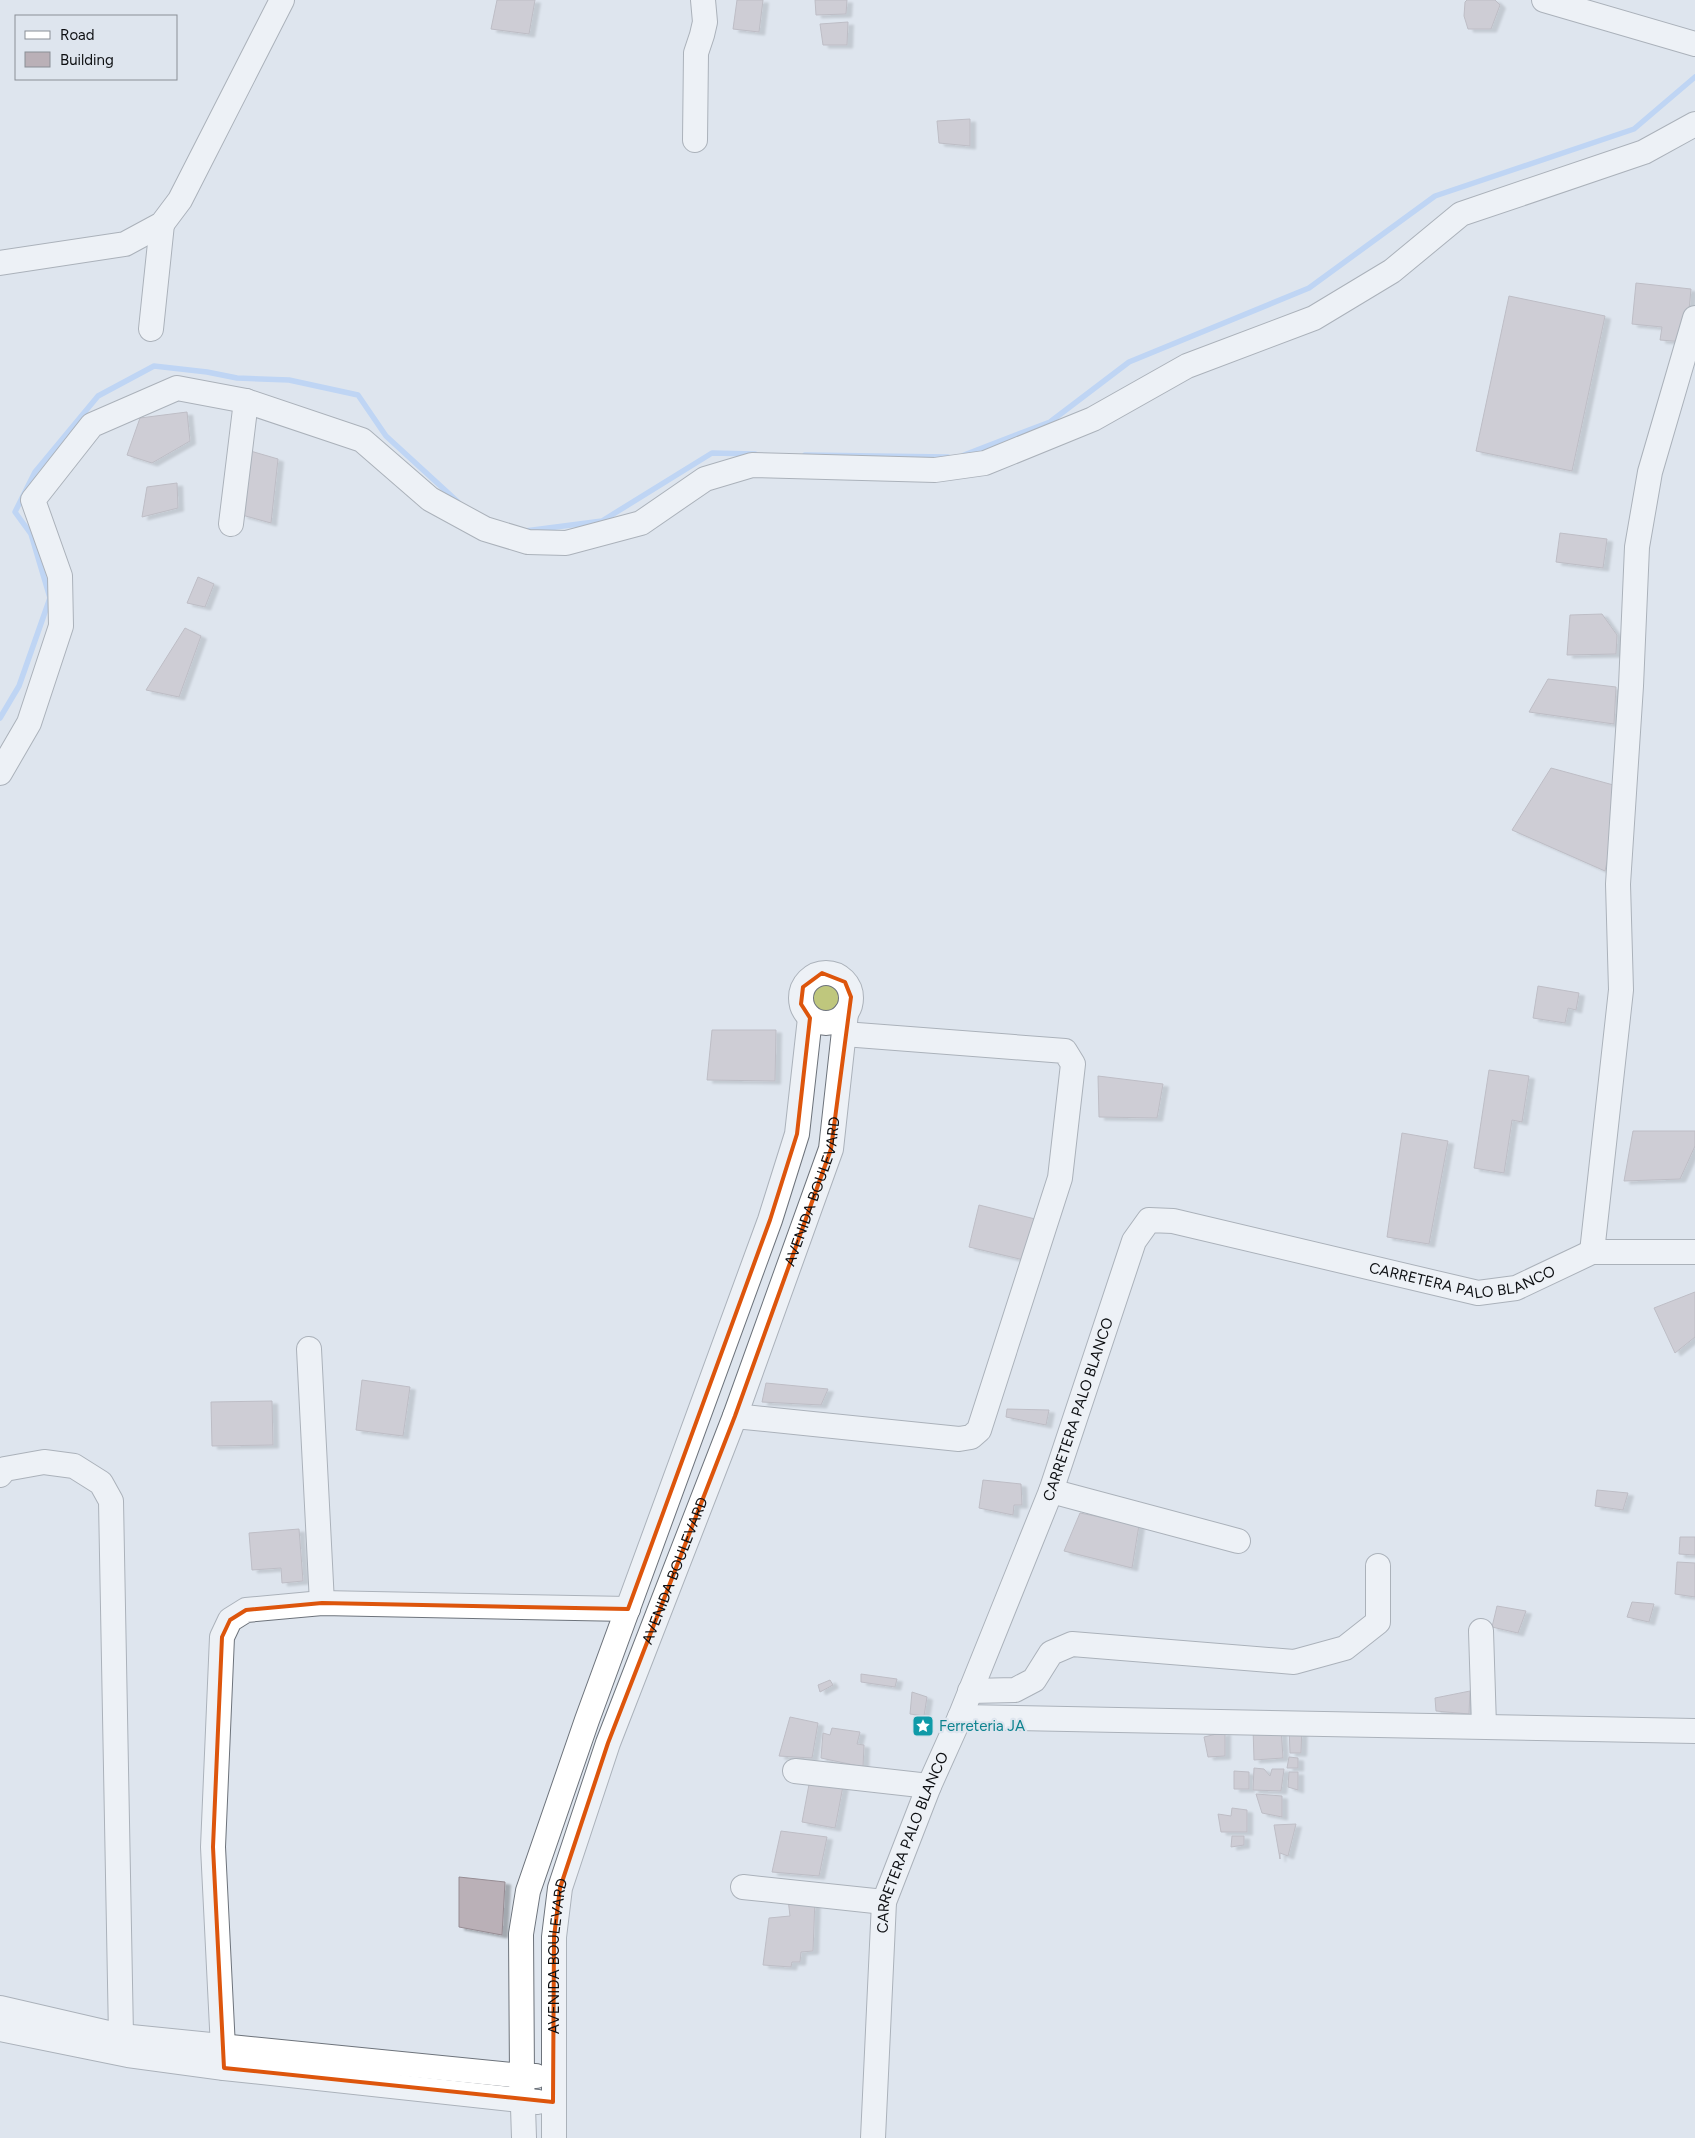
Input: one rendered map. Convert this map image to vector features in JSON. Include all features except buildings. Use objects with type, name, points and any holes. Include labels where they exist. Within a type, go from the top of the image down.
[{"type":"street","points":[[0,262],[125,244],[162,224],[180,200],[282,0]]},
{"type":"street","points":[[695,140],[696,53],[704,22],[703,0]]},
{"type":"street","points":[[1544,0],[1695,44]]},
{"type":"street","points":[[0,773],[29,723],[61,626],[60,576],[33,500],[92,425],[177,388],[246,401],[362,440],[430,500],[486,529],[528,542],[566,543],[641,523],[705,478],[752,465],[935,470],[985,463],[1093,418],[1187,366],[1314,318],[1392,271],[1461,214],[1644,152],[1695,124]]},
{"type":"street","points":[[151,329],[162,224]]},
{"type":"street","points":[[1592,1252],[1621,990],[1618,884],[1637,547],[1650,472],[1695,318]]},
{"type":"street","points":[[231,524],[246,401]]},
{"type":"street","points":[[736,1416],[959,1439],[971,1437],[979,1430],[1060,1178],[1073,1064],[1065,1051],[845,1023],[817,1022],[810,1018],[801,1004],[802,987],[814,976],[822,973],[839,976],[845,982],[851,997],[845,1023]]},
{"type":"street","name":"AVENIDA BOULEVARD","points":[[524,2138],[521,1934],[528,1891],[587,1720],[770,1220],[797,1134],[810,1018]]},
{"type":"street","name":"AVENIDA BOULEVARD","points":[[554,2138],[554,1937],[560,1888],[608,1743],[736,1416],[831,1149],[845,1023]]},
{"type":"street","name":"CARRETERA PALO BLANCO","points":[[873,2138],[884,1902],[929,1786],[960,1717],[1051,1491],[1134,1241],[1150,1220],[1173,1220],[1478,1293],[1516,1288],[1592,1252],[1695,1252]]},
{"type":"street","points":[[309,1349],[322,1603]]},
{"type":"street","points":[[0,1475],[5,1469],[44,1462],[74,1466],[101,1483],[111,1501],[121,2036]]},
{"type":"street","points":[[1051,1491],[1238,1541]]},
{"type":"street","points":[[970,1691],[1015,1690],[1034,1680],[1051,1653],[1072,1644],[1294,1662],[1345,1648],[1378,1622],[1378,1566]]},
{"type":"street","points":[[223,2058],[213,1847],[222,1637],[230,1620],[246,1610],[322,1603],[628,1609]]},
{"type":"street","points":[[1481,1631],[1484,1726]]},
{"type":"street","points":[[960,1717],[1695,1731]]},
{"type":"street","points":[[795,1771],[929,1786]]},
{"type":"street","points":[[743,1887],[884,1902]]},
{"type":"street","points":[[0,2008],[223,2058],[522,2102],[553,2102]]},
{"type":"street","points":[[0,2029],[128,2055],[223,2058],[522,2076],[553,2075]]},
{"type":"highlighted area","points":[[822,973],[845,982],[851,997],[831,1149],[735,1416],[608,1743],[560,1888],[554,1937],[553,2102],[224,2068],[213,1847],[222,1637],[230,1620],[246,1610],[322,1603],[628,1609],[770,1220],[797,1134],[810,1018],[801,1004],[803,987]]},
{"type":"green space","points":[[822,978],[830,978],[837,981],[843,987],[846,998],[843,1009],[837,1015],[830,1018],[822,1018],[815,1015],[809,1009],[806,1002],[806,994],[809,987],[815,981]]},
{"type":"waterway","points":[[964,455],[1050,422],[1129,362],[1309,288],[1435,196],[1634,129],[1695,77]]},
{"type":"waterway","points":[[0,718],[19,686],[50,598],[31,534],[15,512],[35,472],[98,396],[154,366],[207,372],[237,378],[289,380],[358,395],[386,436],[458,502]]},
{"type":"waterway","points":[[525,531],[602,521],[712,453],[755,454]]},
{"type":"waterway","points":[[805,455],[948,457]]},
{"type":"place","name":"Ferreteria JA","points":[[923,1726]]}]
